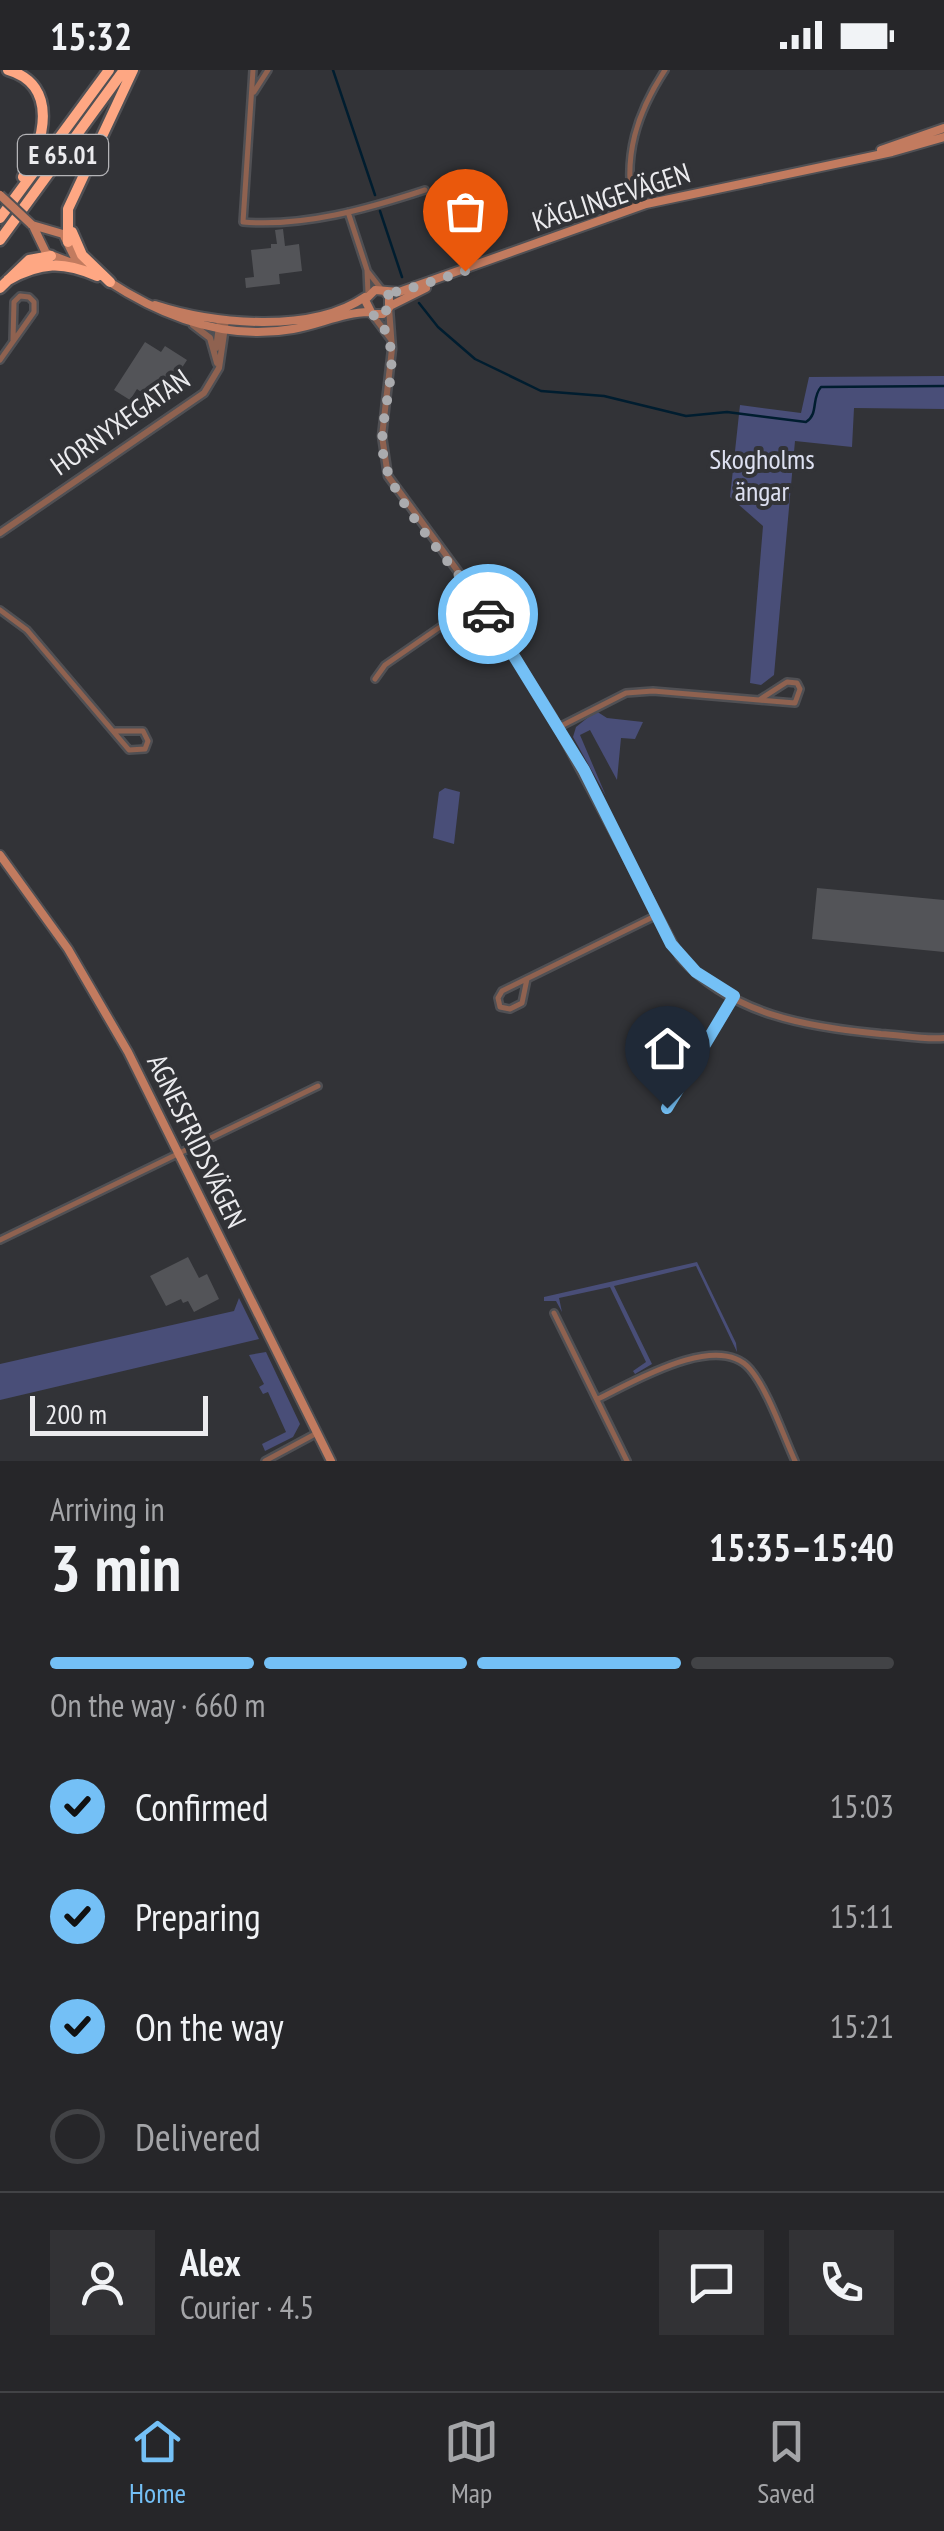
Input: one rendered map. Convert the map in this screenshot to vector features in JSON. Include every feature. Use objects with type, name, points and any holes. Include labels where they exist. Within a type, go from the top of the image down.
[{"type":"highway","points":[[0,214],[35,155],[44,117],[35,89],[25,78],[8,70]]},
{"type":"highway","name":"E 65.01","points":[[0,214],[109,70]]},
{"type":"highway","name":"E 65.01","points":[[0,240],[124,70]]},
{"type":"highway","points":[[68,242],[66,214],[133,70]]},
{"type":"highway","points":[[78,187],[70,213],[74,239],[87,261],[110,282]]},
{"type":"highway","points":[[4,284],[29,260],[52,256]]},
{"type":"highway","points":[[4,284],[36,266],[56,264],[110,282]]},
{"type":"main road","name":"KÄGLINGEVÄGEN","points":[[834,164],[944,128]]},
{"type":"main road","name":"KÄGLINGEVÄGEN","points":[[383,290],[399,292],[465,271],[633,208],[944,136]]},
{"type":"main road","points":[[0,195],[32,225],[52,256],[91,270]]},
{"type":"main road","points":[[32,225],[61,233],[74,256],[91,270],[137,299],[182,320],[222,324],[288,330],[383,314],[390,307],[390,296],[383,290],[348,307],[304,318],[222,324],[137,299]]},
{"type":"main road","points":[[52,256],[62,255],[68,242]]},
{"type":"main road","name":"KÄGLINGEVÄGEN","points":[[390,307],[465,271]]},
{"type":"main road","points":[[367,295],[371,313]]},
{"type":"main road","name":"AGNESFRIDSVÄGEN","points":[[0,855],[57,932],[98,997],[331,1461]]},
{"type":"street","points":[[253,70],[243,222],[281,224],[348,212],[426,190]]},
{"type":"street","points":[[250,100],[268,70]]},
{"type":"street","points":[[633,208],[629,175],[634,131],[643,106],[666,70]]},
{"type":"street","points":[[348,212],[367,270],[367,295]]},
{"type":"street","points":[[367,270],[383,290]]},
{"type":"street","points":[[0,360],[35,310],[29,297],[18,297],[14,302],[13,340]]},
{"type":"street","points":[[390,307],[392,350],[382,436],[384,464],[400,496],[479,600],[559,728],[671,944],[688,966],[776,1018],[804,1026],[942,1039]]},
{"type":"street","points":[[371,313],[386,328],[392,350]]},
{"type":"street","points":[[182,320],[206,334],[215,352]]},
{"type":"street","name":"HORNYXEGATAN","points":[[216,376],[215,352],[222,324]]},
{"type":"street","name":"HORNYXEGATAN","points":[[0,533],[196,400],[216,376],[222,324]]},
{"type":"street","points":[[375,680],[385,665],[479,600]]},
{"type":"street","points":[[0,610],[27,630],[125,746],[136,752],[146,749],[146,733],[152,723]]},
{"type":"street","points":[[559,728],[602,702],[634,692],[795,703],[800,698],[799,686],[787,682],[759,700]]},
{"type":"street","points":[[115,731],[146,733]]},
{"type":"street","points":[[527,979],[522,1003],[510,1009],[498,1004],[502,991],[657,915]]},
{"type":"street","points":[[667,1108],[734,996]]},
{"type":"street","points":[[0,1240],[318,1086]]},
{"type":"street","points":[[554,1313],[627,1461]]},
{"type":"street","points":[[598,1400],[672,1366],[710,1355],[734,1357],[754,1374],[795,1461]]},
{"type":"street","points":[[265,1461],[317,1433]]},
{"type":"green space","name":"Skogholms ängar","points":[[944,376],[944,409],[854,408],[852,447],[795,441],[774,675],[761,685],[750,683],[763,526],[730,497],[740,405],[801,413],[809,377]]},
{"type":"green space","points":[[596,711],[607,718],[643,722],[635,739],[621,738],[617,780],[590,730],[580,735],[606,796],[573,737],[576,727]]},
{"type":"green space","points":[[445,788],[460,792],[454,844],[433,838],[439,792]]},
{"type":"green space","points":[[697,1262],[737,1352],[696,1266],[614,1286],[652,1364],[635,1374],[633,1371],[646,1362],[610,1287],[559,1298],[562,1312],[556,1301],[544,1301],[544,1297]]},
{"type":"green space","points":[[239,1298],[259,1339],[0,1400],[0,1364],[234,1311]]},
{"type":"green space","points":[[266,1352],[300,1424],[293,1437],[265,1451],[262,1444],[286,1432],[268,1392],[263,1394],[259,1387],[264,1384],[249,1355]]},
{"type":"building","points":[[283,229],[285,246],[299,244],[302,271],[279,274],[280,284],[246,288],[245,278],[254,277],[251,250],[271,248],[271,244],[277,244],[275,230]]},
{"type":"building","points":[[145,342],[161,352],[165,346],[187,360],[172,383],[161,376],[148,397],[137,389],[130,400],[114,390]]},
{"type":"building","points":[[817,888],[944,900],[944,952],[812,939]]},
{"type":"building","points":[[188,1257],[199,1278],[207,1274],[219,1299],[194,1312],[188,1301],[183,1303],[181,1299],[166,1306],[150,1276]]},
{"type":"waterway","points":[[333,70],[375,195]]},
{"type":"waterway","points":[[380,211],[402,277]]},
{"type":"waterway","points":[[419,303],[438,327],[475,359],[541,391],[604,396],[686,416],[727,412],[806,422],[821,387],[944,386]]},
{"type":"way so far","points":[[465,271],[399,292],[384,291],[391,302],[387,312],[372,314],[386,328],[392,350],[382,436],[388,476],[488,614]]},
{"type":"route","points":[[488,614],[584,770],[671,944],[696,972],[734,996],[667,1108]]}]
